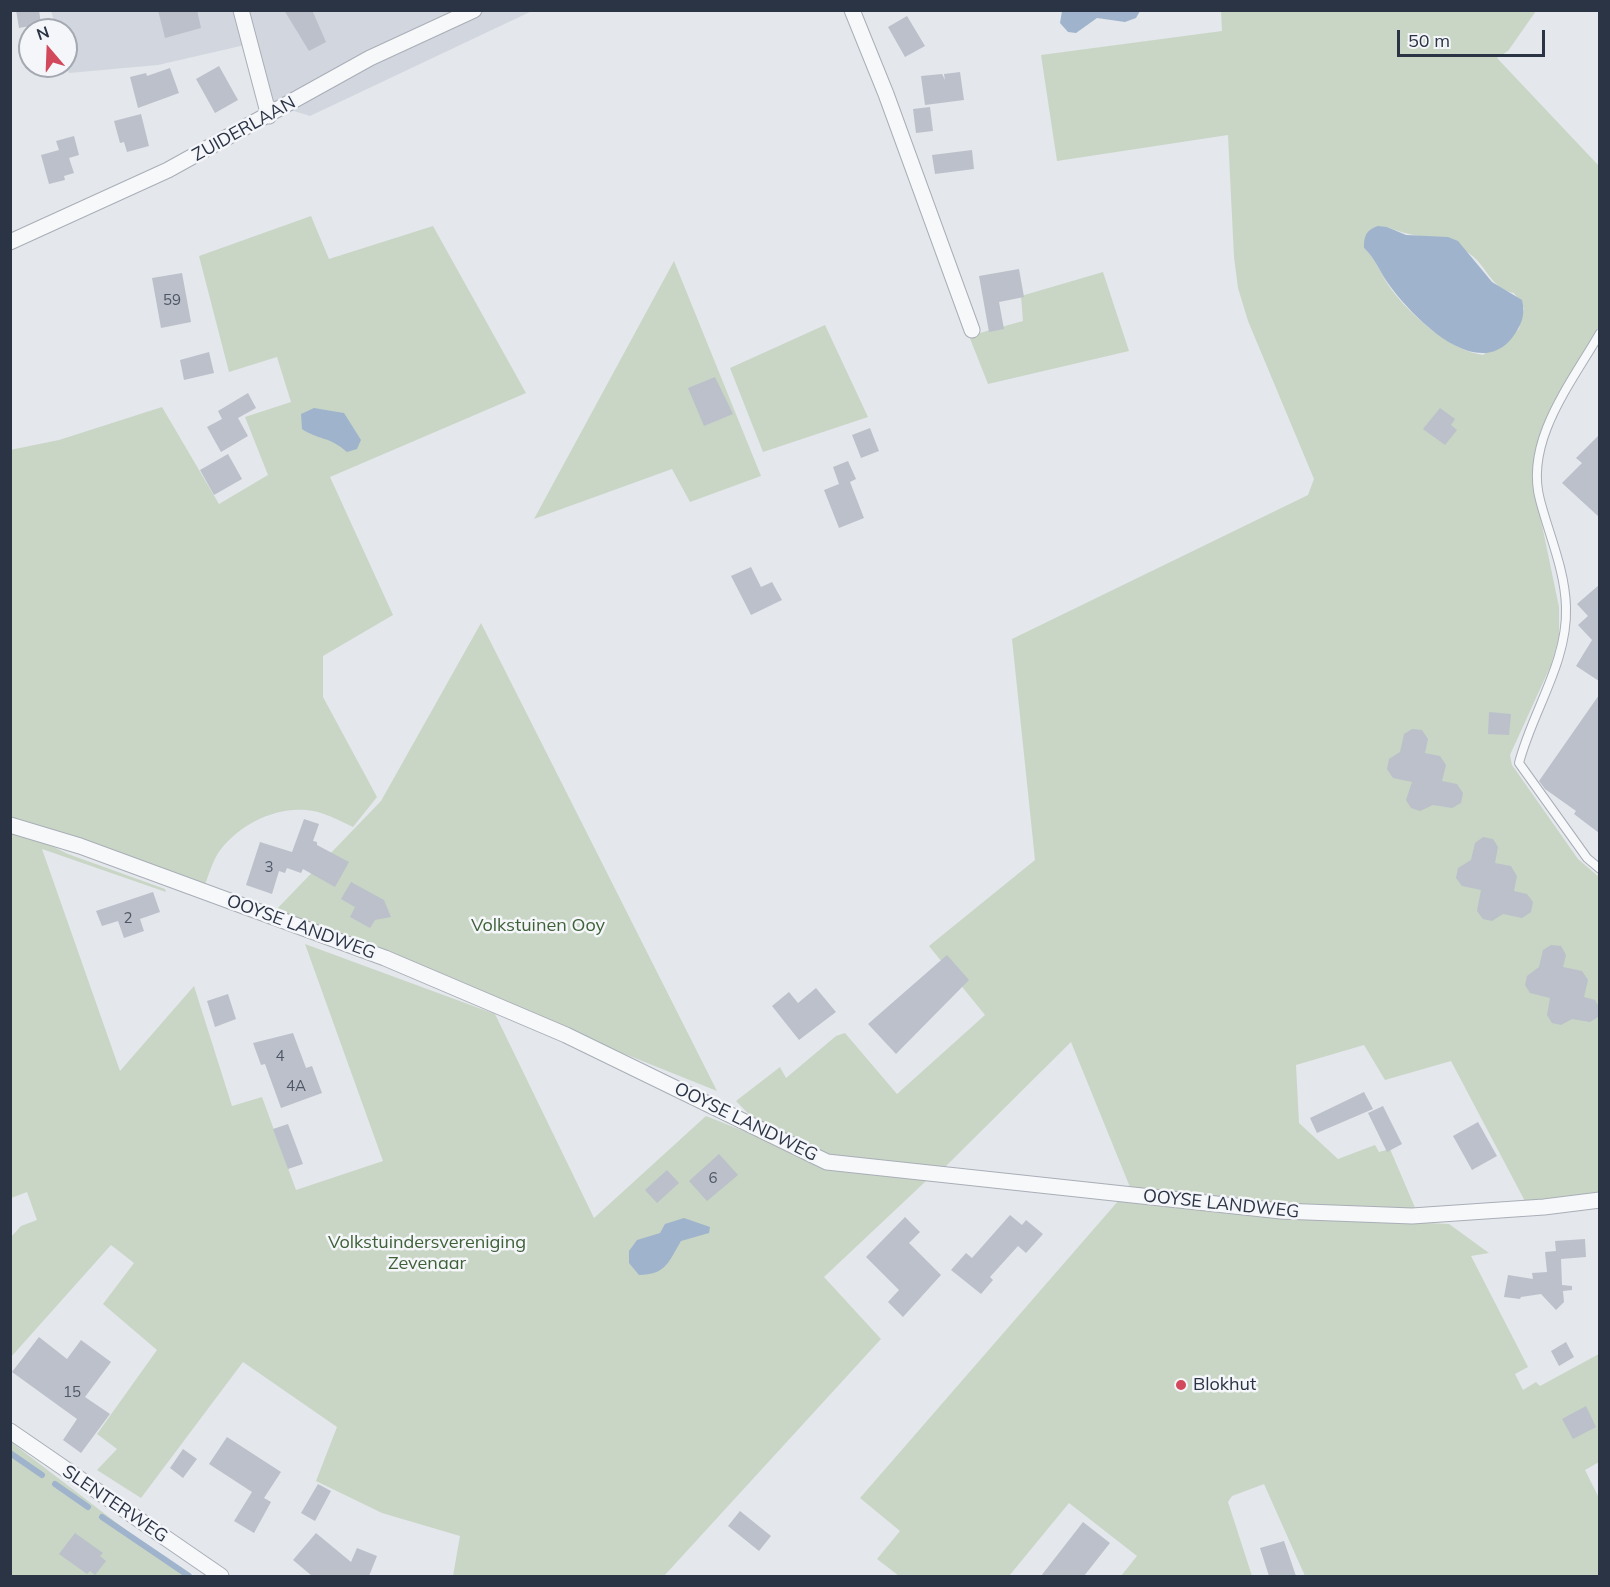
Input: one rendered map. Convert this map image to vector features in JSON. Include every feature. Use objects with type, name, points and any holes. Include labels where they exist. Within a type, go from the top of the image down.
[{"type":"street","points":[[242,10],[269,116]]},
{"type":"street","name":"ZUIDERLAAN","points":[[10,242],[168,170],[370,58],[474,10]]},
{"type":"street","points":[[852,10],[886,94],[972,330]]},
{"type":"street","name":"OOYSE LANDWEG","points":[[10,825],[80,846],[385,958],[566,1035],[827,1162],[1281,1211],[1412,1216],[1544,1207],[1599,1200]]},
{"type":"street","name":"SLENTERWEG","points":[[10,1431],[221,1576]]},
{"type":"lane","points":[[1599,333],[1546,427],[1540,450],[1536,473],[1539,498],[1561,575],[1566,608],[1560,652],[1525,741],[1519,763],[1587,858],[1599,869]]},
{"type":"shaded area","points":[[51,11],[532,11],[310,116],[259,100],[245,45],[158,65],[78,72],[78,18],[53,18]]},
{"type":"green space","points":[[1221,11],[1536,11],[1508,51],[1497,58],[1599,166],[1600,324],[1544,423],[1536,453],[1537,501],[1559,607],[1559,637],[1551,665],[1510,755],[1512,765],[1578,859],[1599,877],[1599,1194],[1527,1205],[1451,1061],[1385,1080],[1364,1045],[1296,1065],[1299,1123],[1338,1159],[1375,1145],[1379,1152],[1390,1149],[1416,1210],[1286,1209],[1132,1192],[1071,1042],[941,1171],[852,1160],[805,1149],[770,1133],[736,1101],[780,1067],[786,1078],[836,1036],[845,1033],[897,1094],[985,1015],[929,946],[1035,860],[1012,639],[1308,495],[1314,479],[1248,321],[1238,288],[1234,257],[1228,135],[1057,161],[1041,55],[1222,31]],"holes":[[[1387,227],[1450,244],[1470,254],[1494,282],[1514,293],[1524,308],[1519,329],[1483,355],[1457,346],[1429,328],[1395,294],[1364,248]]]},
{"type":"green space","points":[[311,216],[329,259],[433,226],[526,393],[330,477],[393,615],[323,656],[323,697],[377,797],[353,827],[324,814],[306,810],[282,811],[259,819],[238,832],[221,849],[202,892],[46,835],[11,817],[10,450],[59,440],[162,407],[219,504],[268,475],[245,417],[291,402],[277,357],[229,372],[199,256]]},
{"type":"green space","points":[[674,261],[761,476],[690,502],[672,469],[534,519]]},
{"type":"green space","points":[[1103,272],[1129,351],[988,384],[969,336],[1023,321],[1021,296]]},
{"type":"green space","points":[[825,325],[868,417],[763,452],[730,368]]},
{"type":"green space","name":"Volkstuinen Ooy","points":[[481,623],[717,1091],[273,913],[381,801]]},
{"type":"green space","name":"Volkstuindersvereniging Zevenaar","points":[[11,826],[68,854],[165,889],[166,892],[42,849],[120,1071],[194,986],[232,1106],[262,1097],[296,1190],[383,1161],[305,944],[495,1014],[594,1218],[706,1116],[829,1165],[926,1181],[824,1277],[881,1339],[664,1576],[453,1576],[460,1536],[382,1513],[316,1481],[337,1427],[243,1362],[141,1498],[97,1470],[117,1449],[97,1434],[157,1350],[103,1304],[134,1263],[111,1245],[11,1357],[11,1237],[21,1226],[37,1220],[27,1192],[11,1198]]},
{"type":"green space","points":[[1119,1200],[1276,1216],[1449,1224],[1489,1253],[1471,1256],[1528,1367],[1515,1374],[1523,1390],[1536,1382],[1540,1386],[1599,1354],[1599,1462],[1585,1470],[1599,1498],[1599,1576],[1305,1576],[1264,1484],[1232,1496],[1228,1502],[1252,1576],[1121,1576],[1137,1556],[1069,1503],[1009,1576],[899,1576],[877,1559],[900,1531],[860,1498]]},
{"type":"green space","points":[[11,1442],[186,1576],[11,1576]]},
{"type":"water","points":[[1062,10],[1140,11],[1136,18],[1125,22],[1097,18],[1076,33],[1068,32],[1060,23]]},
{"type":"water","points":[[1378,226],[1387,227],[1406,235],[1448,237],[1458,241],[1492,282],[1522,300],[1522,320],[1512,338],[1497,350],[1481,353],[1463,349],[1429,328],[1400,299],[1364,248],[1367,234]]},
{"type":"water","points":[[314,408],[344,413],[361,440],[357,449],[347,452],[335,443],[302,429],[301,414]]},
{"type":"water","points":[[684,1218],[710,1227],[709,1233],[681,1241],[666,1266],[655,1272],[639,1275],[629,1263],[629,1251],[637,1240],[660,1233],[665,1224]]},
{"type":"building","points":[[16,10],[39,10],[40,18],[18,18],[18,22]]},
{"type":"building","points":[[158,10],[197,10],[201,28],[165,38]]},
{"type":"building","points":[[284,10],[312,10],[326,42],[309,51]]},
{"type":"building","points":[[907,16],[925,46],[905,57],[888,27]]},
{"type":"building","points":[[219,66],[238,100],[215,113],[196,79]]},
{"type":"building","points":[[170,68],[179,93],[138,108],[130,77],[146,73],[147,76]]},
{"type":"building","points":[[960,72],[964,100],[925,105],[921,76],[942,74],[945,80],[944,74]]},
{"type":"building","points":[[930,107],[933,131],[916,133],[913,109]]},
{"type":"building","points":[[141,114],[149,146],[127,152],[124,142],[120,143],[114,121]]},
{"type":"building","points":[[74,136],[79,155],[69,158],[74,173],[64,176],[65,180],[49,184],[41,155],[59,150],[56,141]]},
{"type":"building","points":[[972,150],[974,169],[935,174],[932,155]]},
{"type":"building","points":[[1019,269],[1024,297],[999,302],[1004,329],[989,332],[979,276]]},
{"type":"building","points":[[182,273],[191,322],[161,328],[152,278]]},
{"type":"building","points":[[209,352],[214,373],[184,380],[180,360]]},
{"type":"building","points":[[715,377],[733,414],[704,426],[688,388]]},
{"type":"building","points":[[248,393],[256,408],[238,418],[248,436],[221,452],[207,427],[222,419],[218,411]]},
{"type":"building","points":[[1440,408],[1455,419],[1451,425],[1457,430],[1445,445],[1423,429]]},
{"type":"building","points":[[870,428],[879,451],[861,458],[852,435]]},
{"type":"building","points":[[1599,435],[1599,517],[1562,483],[1582,463],[1576,458]]},
{"type":"building","points":[[228,454],[242,479],[214,495],[200,470]]},
{"type":"building","points":[[848,461],[856,479],[850,482],[864,518],[839,528],[824,490],[839,484],[833,467]]},
{"type":"building","points":[[751,567],[761,587],[772,582],[782,600],[751,615],[731,576]]},
{"type":"building","points":[[1599,585],[1599,681],[1576,666],[1592,640],[1578,625],[1588,616],[1577,604]]},
{"type":"building","points":[[1599,695],[1599,833],[1574,814],[1576,811],[1545,789],[1539,781]]},
{"type":"building","points":[[1489,712],[1511,714],[1509,735],[1488,734]]},
{"type":"building","points":[[1412,729],[1422,730],[1428,739],[1425,753],[1440,756],[1446,765],[1442,781],[1457,784],[1463,793],[1461,803],[1452,808],[1433,805],[1420,811],[1411,808],[1406,800],[1412,782],[1393,778],[1387,769],[1389,759],[1400,752],[1404,734]]},
{"type":"building","points":[[304,819],[319,824],[313,841],[317,842],[317,845],[349,862],[335,887],[303,869],[301,873],[287,868],[285,873],[279,871],[272,894],[246,885],[260,842],[292,852]]},
{"type":"building","points":[[1483,837],[1493,839],[1498,847],[1495,863],[1511,866],[1517,876],[1514,891],[1527,894],[1533,902],[1531,912],[1522,918],[1503,914],[1492,921],[1483,919],[1477,911],[1481,890],[1462,886],[1456,878],[1458,868],[1471,860],[1475,843]]},
{"type":"building","points":[[351,882],[384,900],[391,917],[375,920],[370,928],[350,917],[355,907],[341,899]]},
{"type":"building","points":[[153,892],[160,912],[140,919],[144,931],[124,938],[118,921],[102,926],[96,911]]},
{"type":"building","points":[[1551,945],[1561,946],[1566,955],[1563,967],[1582,971],[1588,980],[1584,997],[1595,1000],[1599,1007],[1598,1017],[1590,1022],[1572,1019],[1561,1025],[1552,1023],[1547,1015],[1550,998],[1530,993],[1525,985],[1527,976],[1539,967],[1543,950]]},
{"type":"building","points":[[947,955],[969,980],[896,1054],[868,1024]]},
{"type":"building","points":[[816,988],[836,1012],[799,1040],[772,1006],[789,992],[798,1003]]},
{"type":"building","points":[[228,994],[236,1019],[215,1027],[207,1001]]},
{"type":"building","points":[[293,1033],[306,1068],[312,1066],[322,1093],[281,1108],[265,1064],[261,1065],[253,1043]]},
{"type":"building","points":[[1364,1092],[1373,1109],[1317,1133],[1310,1118]]},
{"type":"building","points":[[1383,1106],[1402,1144],[1387,1152],[1368,1113]]},
{"type":"building","points":[[1478,1122],[1497,1156],[1472,1170],[1453,1136]]},
{"type":"building","points":[[288,1124],[303,1164],[288,1169],[273,1129]]},
{"type":"building","points":[[719,1154],[738,1175],[707,1201],[689,1181]]},
{"type":"building","points":[[667,1170],[679,1183],[657,1203],[645,1190]]},
{"type":"building","points":[[1010,1215],[1022,1225],[1026,1220],[1043,1234],[1026,1253],[1018,1246],[990,1277],[993,1280],[981,1294],[951,1270],[966,1253],[972,1258]]},
{"type":"building","points":[[905,1217],[920,1232],[909,1243],[941,1275],[903,1317],[888,1302],[899,1290],[866,1257]]},
{"type":"building","points":[[1585,1239],[1586,1257],[1561,1259],[1562,1285],[1572,1286],[1572,1290],[1563,1291],[1564,1302],[1556,1310],[1541,1294],[1520,1299],[1504,1297],[1508,1275],[1533,1279],[1532,1273],[1547,1272],[1545,1252],[1556,1251],[1555,1241]]},
{"type":"building","points":[[39,1337],[67,1359],[81,1340],[111,1362],[85,1397],[110,1414],[81,1453],[63,1440],[77,1419],[12,1372]]},
{"type":"building","points":[[1566,1342],[1574,1357],[1559,1366],[1551,1351]]},
{"type":"building","points":[[1586,1406],[1596,1427],[1573,1439],[1562,1419]]},
{"type":"building","points":[[227,1437],[281,1472],[264,1498],[271,1502],[254,1533],[234,1521],[252,1492],[209,1464]]},
{"type":"building","points":[[183,1449],[197,1459],[183,1478],[170,1468]]},
{"type":"building","points":[[318,1484],[331,1491],[315,1521],[301,1513]]},
{"type":"building","points":[[740,1511],[771,1536],[759,1551],[728,1526]]},
{"type":"building","points":[[1083,1522],[1110,1543],[1084,1576],[1041,1576]]},
{"type":"building","points":[[75,1533],[103,1553],[100,1556],[106,1561],[95,1575],[90,1571],[87,1574],[59,1554]]},
{"type":"building","points":[[316,1533],[351,1562],[357,1548],[377,1556],[369,1576],[312,1576],[293,1560]]},
{"type":"building","points":[[1284,1541],[1296,1576],[1269,1576],[1260,1548]]},
{"type":"waterway","points":[[10,1453],[42,1475]]},
{"type":"waterway","points":[[55,1484],[88,1507]]},
{"type":"waterway","points":[[102,1517],[189,1576]]},
{"type":"place","name":"Blokhut","points":[[1181,1385]]}]
